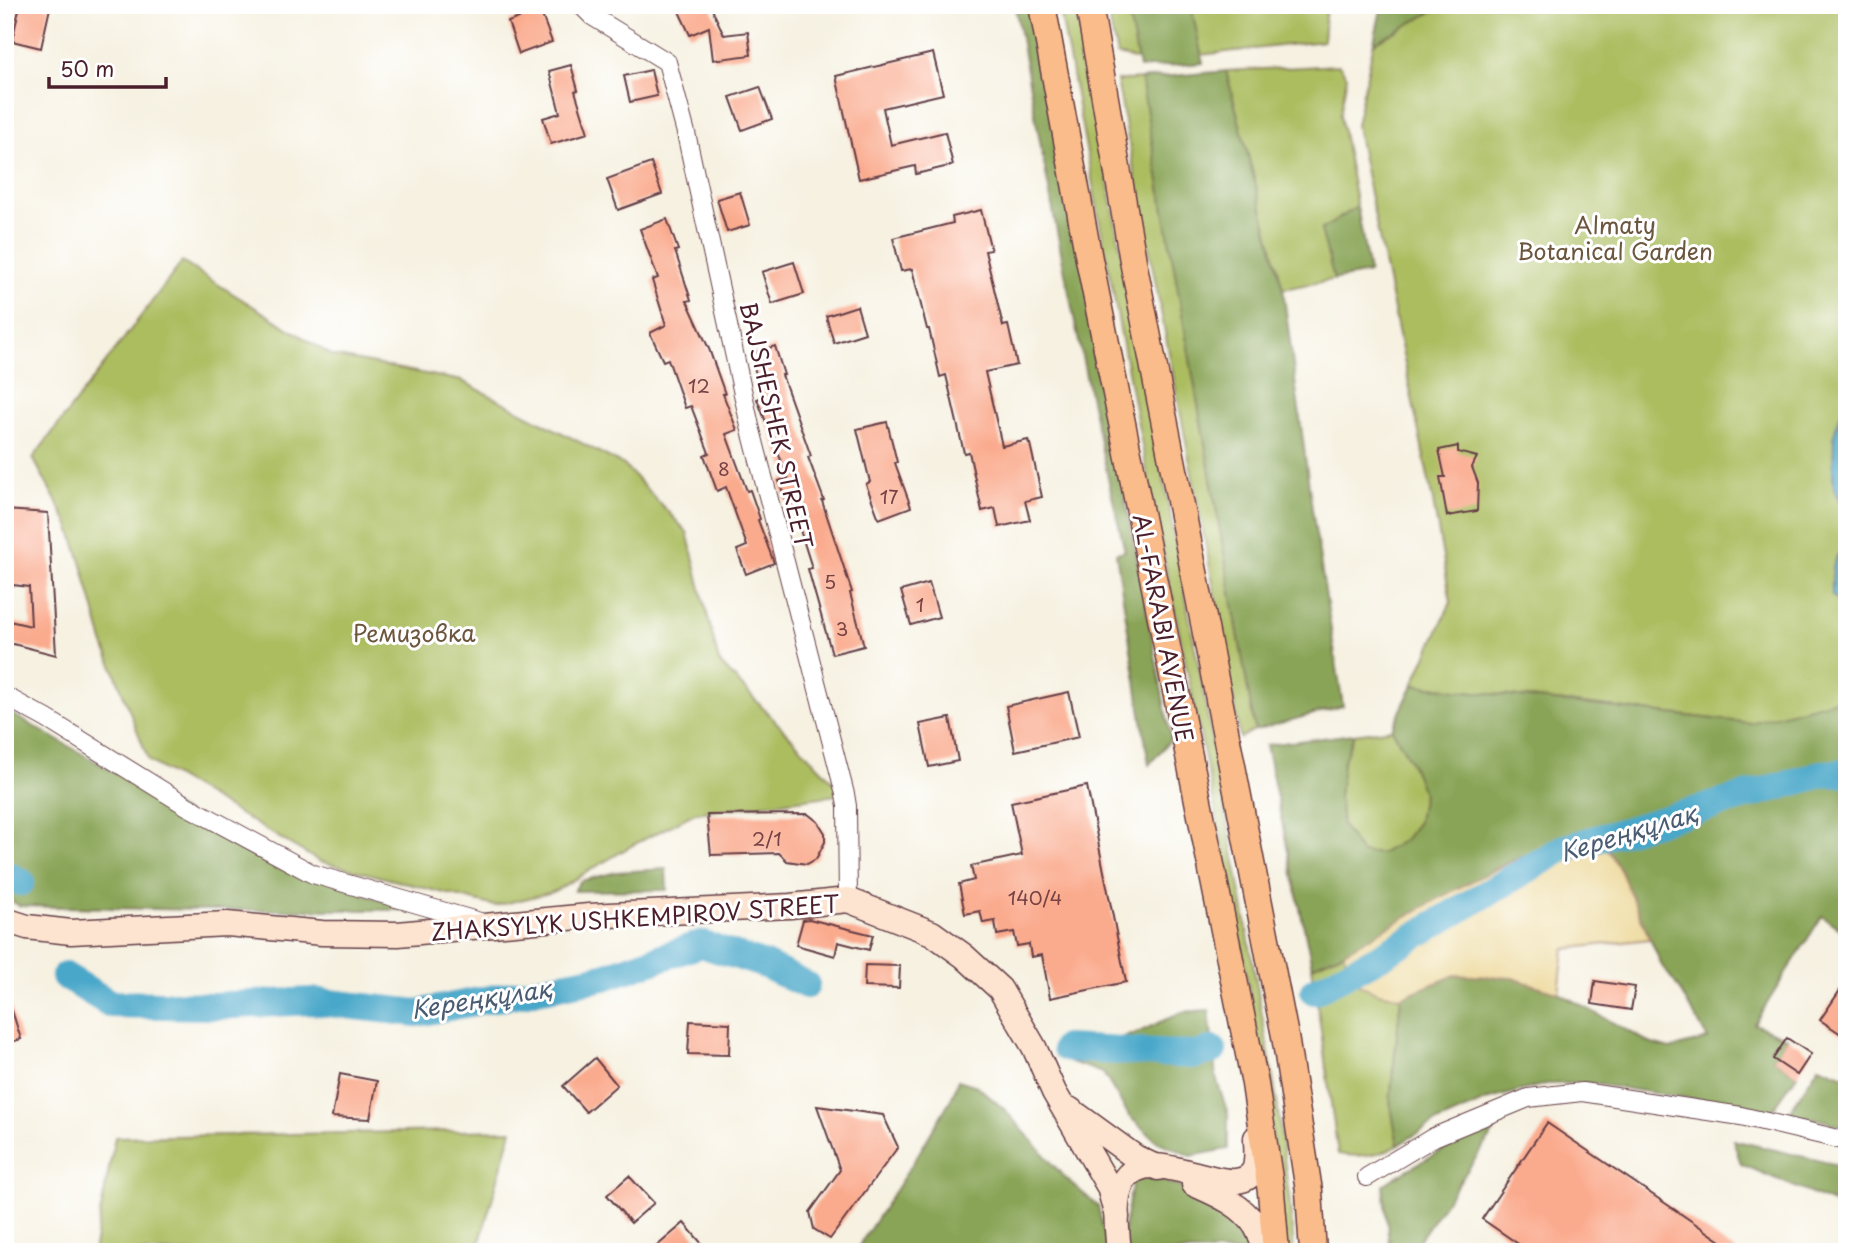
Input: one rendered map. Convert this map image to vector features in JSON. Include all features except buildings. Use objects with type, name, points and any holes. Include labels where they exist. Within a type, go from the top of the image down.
[{"type":"main road","name":"AL-FARABI AVENUE","points":[[1042,5],[1089,259],[1255,1084],[1271,1192],[1276,1252]]},
{"type":"main road","name":"AL-FARABI AVENUE","points":[[1089,5],[1133,261],[1285,1036],[1309,1191],[1313,1252]]},
{"type":"street","name":"BAJSHESHEK STREET","points":[[581,5],[592,16],[667,62],[686,133],[750,426],[845,794],[848,900]]},
{"type":"street","points":[[5,696],[187,806],[313,874],[490,925]]},
{"type":"street","name":"ZHAKSYLYK USHKEMPIROV STREET","points":[[5,920],[27,927],[71,932],[227,924],[322,933],[398,934],[589,916],[790,906],[848,900],[932,933],[964,956],[1000,989],[1063,1105],[1142,1160]]},
{"type":"street","points":[[1142,1160],[1236,1182],[1245,1179],[1253,1173],[1256,1162],[1255,1084]]},
{"type":"street","points":[[1367,1177],[1434,1137],[1528,1098],[1582,1092],[1741,1116],[1847,1141]]},
{"type":"street","points":[[1063,1105],[1109,1187],[1117,1217]]},
{"type":"street","points":[[1119,1252],[1117,1217],[1120,1192],[1125,1178],[1137,1170],[1142,1160]]},
{"type":"street","points":[[1142,1160],[1226,1199],[1245,1213],[1256,1226],[1266,1252]]},
{"type":"green space","points":[[1015,5],[1035,5],[1171,739],[1149,765],[1116,553],[1125,551],[1066,279]]},
{"type":"green space","points":[[1059,5],[1075,5],[1239,883],[1276,1095],[1294,1252],[1285,1252],[1268,1097],[1231,887],[1149,483]]},
{"type":"green space","points":[[1106,5],[1127,5],[1138,60],[1117,55]]},
{"type":"green space","points":[[1127,5],[1191,5],[1203,63],[1139,68]]},
{"type":"green space","points":[[1191,5],[1326,5],[1323,41],[1201,55]]},
{"type":"green space","name":"Almaty Botanical Garden","points":[[1382,5],[1847,5],[1847,762],[1750,723],[1413,685],[1451,602],[1356,125]]},
{"type":"green space","points":[[1382,5],[1450,5],[1439,8],[1374,43]]},
{"type":"green space","points":[[1339,65],[1347,76],[1340,115],[1369,273],[1283,289],[1226,71]]},
{"type":"green space","points":[[1226,71],[1283,289],[1312,509],[1343,706],[1255,730],[1141,79]]},
{"type":"green space","points":[[1141,79],[1255,730],[1240,738],[1117,81]]},
{"type":"green space","points":[[1357,207],[1369,273],[1334,279],[1321,230]]},
{"type":"green space","name":"Ремизовка","points":[[182,262],[333,356],[462,381],[624,465],[687,532],[719,662],[845,794],[695,813],[633,845],[553,892],[495,906],[319,861],[149,761],[103,642],[69,525],[33,458]]},
{"type":"green space","points":[[1413,685],[1750,723],[1847,697],[1847,934],[1822,916],[1754,1024],[1787,1038],[1773,1059],[1797,1075],[1772,1111],[1589,1083],[1546,1084],[1490,1099],[1435,1123],[1398,1145],[1390,1101],[1401,997],[1455,975],[1513,978],[1559,993],[1652,1044],[1670,1049],[1708,1039],[1676,984],[1662,966],[1611,854],[1596,841],[1568,837],[1507,863],[1344,952],[1312,966],[1266,745],[1354,734],[1343,763],[1339,797],[1342,825],[1361,853],[1382,853],[1404,840],[1418,822],[1423,793],[1412,764],[1392,729]]},
{"type":"green space","points":[[5,710],[264,857],[408,910],[198,910],[20,906],[5,898]]},
{"type":"green space","points":[[1392,729],[1412,764],[1423,793],[1418,822],[1404,840],[1382,853],[1361,853],[1342,825],[1339,797],[1343,763],[1354,734]]},
{"type":"green space","points":[[666,869],[667,890],[574,891],[580,881],[616,872]]},
{"type":"green space","points":[[1344,952],[1353,977],[1378,993],[1401,997],[1390,1101],[1398,1145],[1369,1155],[1338,1154],[1312,966]]},
{"type":"green space","points":[[1209,1010],[1216,1078],[1228,1114],[1228,1149],[1191,1156],[1158,1142],[1130,1117],[1103,1073],[1057,1057],[1137,1033],[1182,1012]]},
{"type":"green space","points":[[1819,1066],[1847,1077],[1847,1127],[1789,1112]]},
{"type":"green space","points":[[958,1080],[977,1086],[1005,1110],[1064,1177],[1098,1206],[1108,1252],[855,1252],[916,1158],[952,1097]]},
{"type":"green space","points":[[1500,1123],[1411,1252],[1390,1252],[1383,1185],[1440,1151]]},
{"type":"green space","points":[[512,1130],[477,1252],[93,1252],[115,1137]]},
{"type":"green space","points":[[1733,1140],[1847,1167],[1847,1209],[1741,1164]]},
{"type":"green space","points":[[1155,1177],[1238,1217],[1256,1252],[1119,1252],[1133,1181]]},
{"type":"sand","points":[[1584,836],[1596,841],[1611,854],[1650,939],[1564,949],[1559,993],[1513,978],[1455,975],[1401,997],[1378,993],[1362,986],[1353,977],[1344,952],[1480,877],[1555,842]]},
{"type":"water","points":[[1847,401],[1847,518],[1834,486],[1833,472],[1834,436]]},
{"type":"water","points":[[1847,545],[1847,600],[1837,600],[1832,595],[1833,567],[1837,555]]},
{"type":"waterway","name":"Кереңқұлақ","points":[[1314,991],[1379,957],[1562,849],[1822,774],[1847,773]]},
{"type":"waterway","name":"Кереңқұлақ","points":[[5,874],[21,882]]},
{"type":"waterway","name":"Кереңқұлақ","points":[[65,976],[111,1004],[214,1006],[312,1001],[417,1013],[604,977],[701,944],[765,965],[806,985]]},
{"type":"waterway","name":"Кереңқұлақ","points":[[1066,1048],[1195,1055],[1213,1050]]}]
